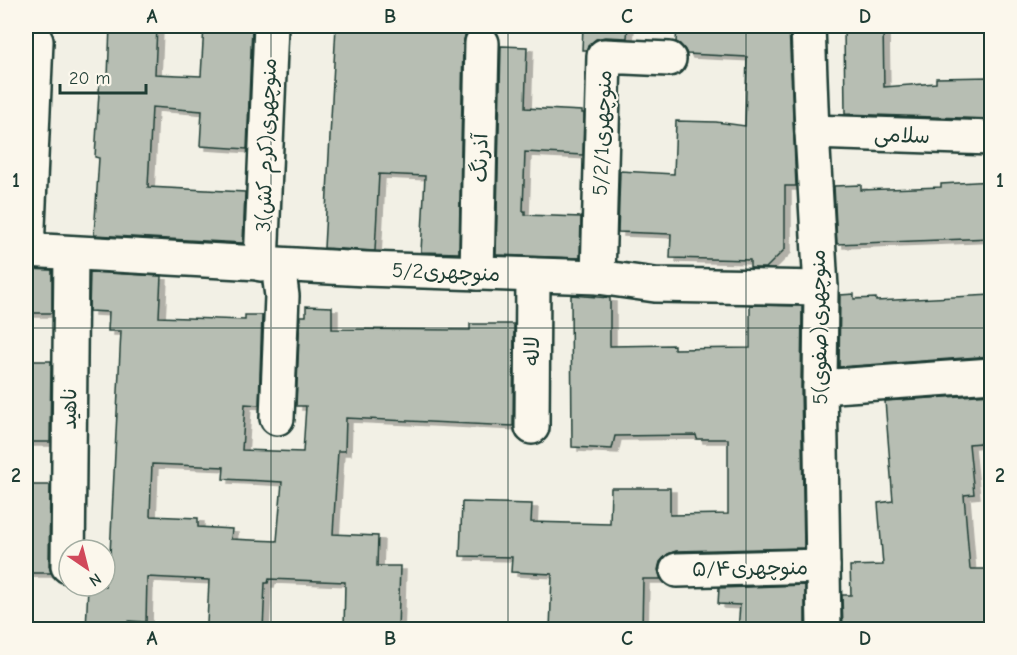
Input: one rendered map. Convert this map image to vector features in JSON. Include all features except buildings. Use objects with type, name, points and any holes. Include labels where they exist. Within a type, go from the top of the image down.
[{"type":"street","name":"3منوچهری(کرم کش)","points":[[271,26],[270,264],[282,296],[277,418]]},
{"type":"street","name":"5منوچهری(صفوی)","points":[[808,26],[821,288],[820,387],[824,630]]},
{"type":"street","points":[[26,250],[36,41]]},
{"type":"street","name":"آذرنگ","points":[[477,273],[482,43]]},
{"type":"street","name":"5/2/1منوچهری","points":[[598,277],[604,56],[669,59]]},
{"type":"street","name":"سلامی","points":[[812,132],[992,138]]},
{"type":"street","name":"5/2منوچهری","points":[[26,250],[270,264],[598,277],[655,285],[821,288]]},
{"type":"street","name":"ناهید","points":[[68,538],[71,253]]},
{"type":"street","name":"لاله","points":[[532,427],[533,275]]},
{"type":"street","points":[[820,387],[992,375]]},
{"type":"street","name":"منوچهری۵/۴","points":[[677,570],[823,566]]}]
